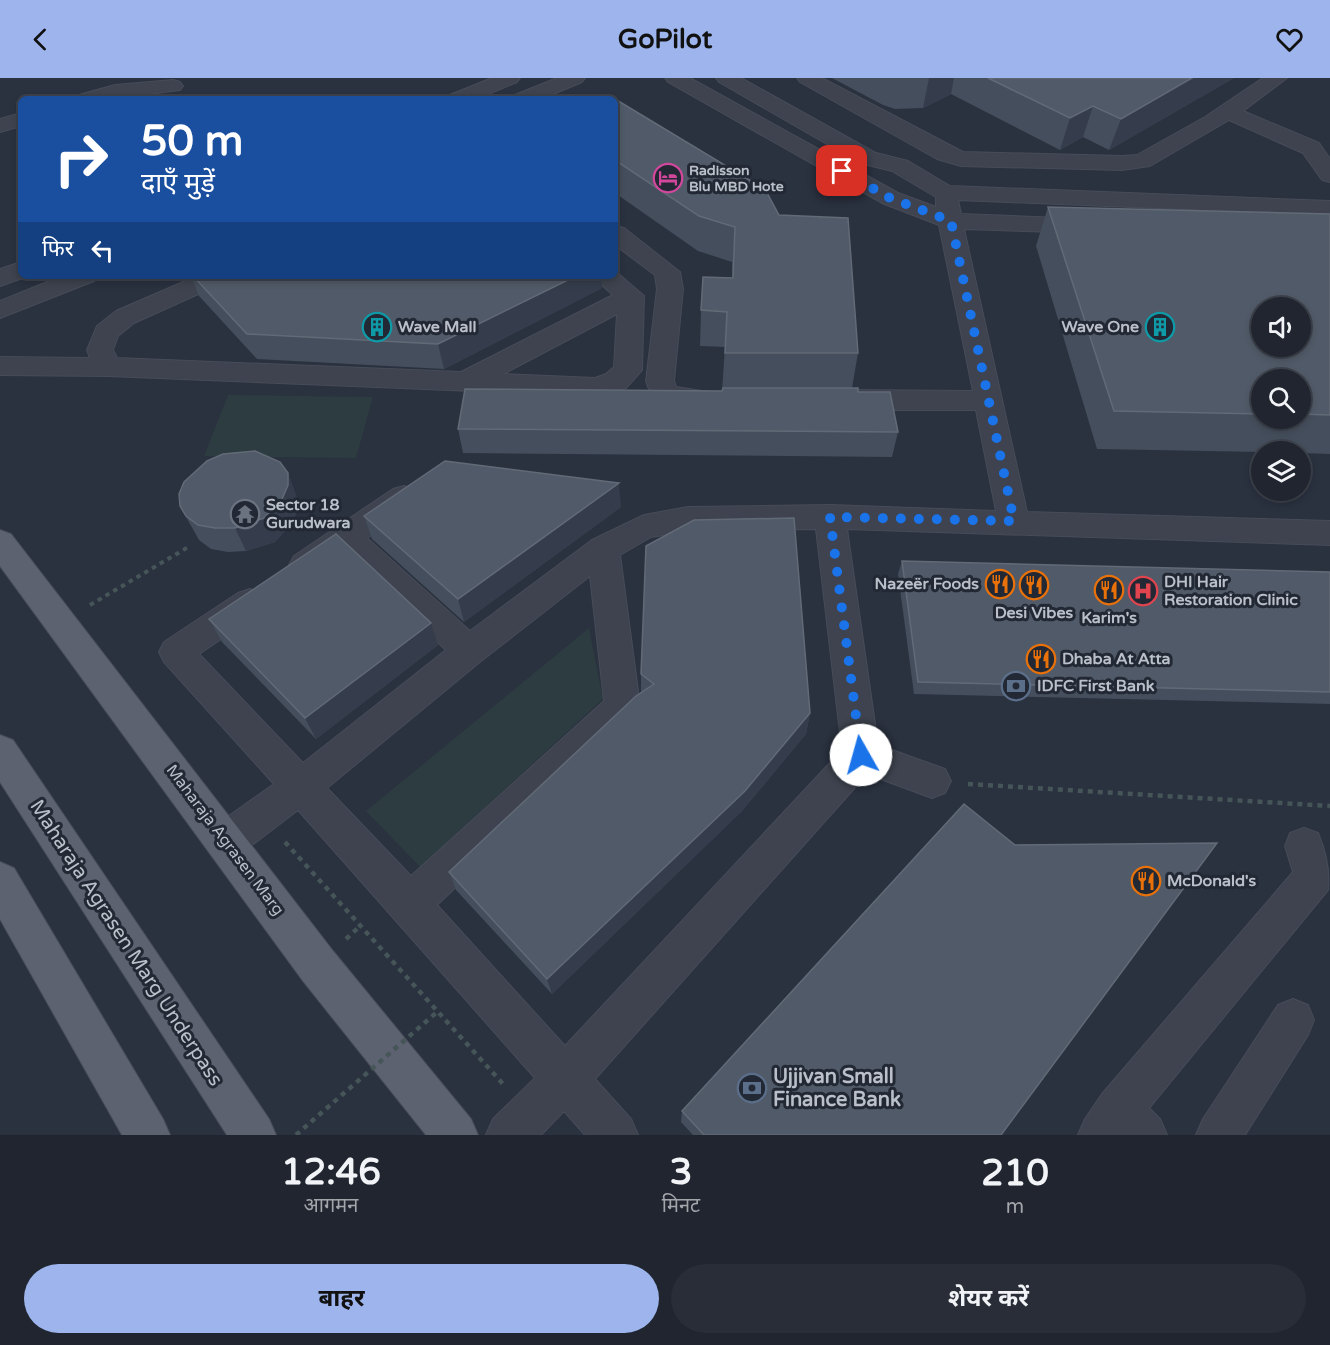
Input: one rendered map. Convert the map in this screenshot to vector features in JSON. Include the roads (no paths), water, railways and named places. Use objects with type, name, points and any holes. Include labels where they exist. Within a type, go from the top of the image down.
[{"type":"main road","name":"Maharaja Agrasen Marg","points":[[0,542],[318,966],[455,1135]]},
{"type":"main road","name":"Maharaja Agrasen Marg Underpass","points":[[0,751],[253,1135]]},
{"type":"main road","points":[[0,881],[147,1135]]},
{"type":"street","points":[[465,96],[510,78]]},
{"type":"street","points":[[530,96],[575,78]]},
{"type":"street","points":[[675,78],[890,198],[951,221],[1116,227]]},
{"type":"street","points":[[807,78],[945,154],[961,159],[1122,163],[1142,161],[1228,112],[1277,78]]},
{"type":"street","points":[[715,100],[735,83],[868,158],[900,166],[945,193],[1330,208]]},
{"type":"street","points":[[96,96],[115,90],[133,93],[173,86]]},
{"type":"street","points":[[1228,112],[1311,148],[1330,175]]},
{"type":"street","points":[[0,126],[18,121]]},
{"type":"street","points":[[790,142],[814,128]]},
{"type":"street","points":[[868,158],[906,133]]},
{"type":"street","points":[[945,193],[1014,521]]},
{"type":"street","points":[[618,235],[667,272],[670,289],[660,381],[665,393],[683,400],[730,400]]},
{"type":"street","points":[[0,278],[18,271]]},
{"type":"street","points":[[0,310],[78,279]]},
{"type":"street","points":[[108,367],[100,350],[106,332],[125,317],[211,279]]},
{"type":"street","points":[[609,279],[631,296]]},
{"type":"street","points":[[0,366],[108,367],[596,387],[616,381],[628,370],[631,296]]},
{"type":"street","points":[[464,383],[631,296]]},
{"type":"street","points":[[824,400],[989,401]]},
{"type":"street","points":[[414,490],[176,651],[410,904],[615,1135]]},
{"type":"street","points":[[519,1124],[564,1080],[861,755],[830,517]]},
{"type":"street","points":[[226,841],[300,786],[469,651],[603,549],[644,527],[688,519],[830,517],[1014,521],[1330,533]]},
{"type":"street","points":[[346,537],[469,651]]},
{"type":"street","points":[[410,904],[622,706],[603,549]]},
{"type":"street","points":[[861,755],[932,782]]},
{"type":"street","points":[[1121,1127],[1316,871]]},
{"type":"street","points":[[1219,1135],[1293,1020]]},
{"type":"place","name":"Radisson Blu MBD Hote","points":[[668,178]]},
{"type":"place","name":"Wave Mall","points":[[377,327]]},
{"type":"place","name":"Wave One","points":[[1160,327]]},
{"type":"place","name":"Sector 18 Gurudwara","points":[[245,514]]},
{"type":"place","name":"Nazeër Foods","points":[[1000,584]]},
{"type":"place","name":"Desi Vibes","points":[[1034,585]]},
{"type":"place","name":"Karim's","points":[[1109,590]]},
{"type":"place","name":"DHI Hair Restoration Clinic","points":[[1143,591]]},
{"type":"place","name":"Dhaba At Atta","points":[[1041,659]]},
{"type":"place","name":"IDFC First Bank","points":[[1016,686]]},
{"type":"place","name":"McDonald's","points":[[1146,881]]},
{"type":"place","name":"Ujjivan Small Finance Bank","points":[[752,1088]]}]
